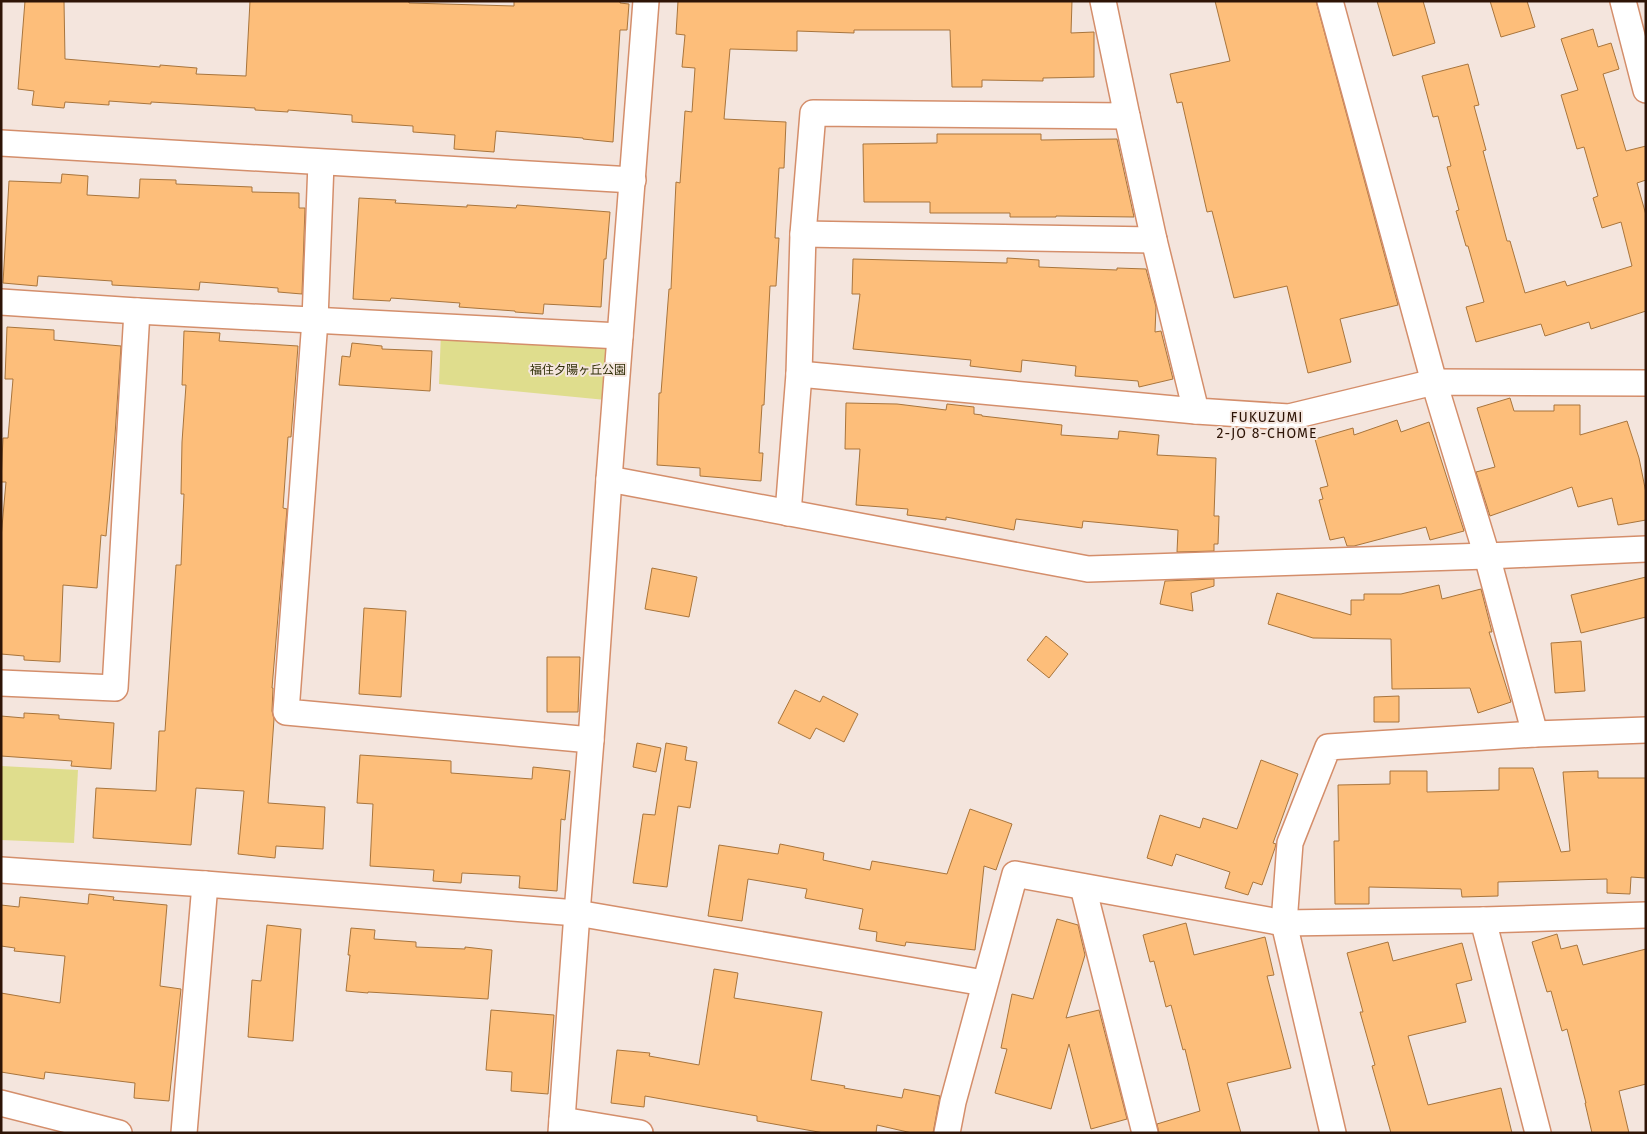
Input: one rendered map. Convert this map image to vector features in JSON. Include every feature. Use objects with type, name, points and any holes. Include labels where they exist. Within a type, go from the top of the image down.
[{"type":"street","points":[[640,1133],[562,1126],[576,913],[591,740],[646,1]]},
{"type":"street","points":[[1104,1],[1154,240],[1196,411]]},
{"type":"street","points":[[1330,1],[1434,382],[1487,556],[1535,734]]},
{"type":"street","points":[[1623,1],[1646,90]]},
{"type":"street","points":[[788,513],[799,374],[803,234],[813,113],[1127,116]]},
{"type":"street","points":[[1,143],[633,180]]},
{"type":"street","points":[[321,163],[315,320],[286,712],[591,740]]},
{"type":"street","points":[[803,234],[1154,240]]},
{"type":"street","points":[[1,302],[137,311],[620,336]]},
{"type":"street","points":[[1,683],[115,688],[137,311]]},
{"type":"street","points":[[799,374],[1196,411],[1289,417],[1434,382],[1646,383]]},
{"type":"street","points":[[609,479],[1088,569],[1646,549]]},
{"type":"street","points":[[1333,1133],[1284,923],[1290,843],[1328,747],[1535,734],[1646,730]]},
{"type":"street","points":[[1,870],[576,913],[984,983]]},
{"type":"street","points":[[947,1133],[952,1102],[1015,874],[1284,923],[1483,920],[1646,914]]},
{"type":"street","points":[[184,1133],[205,884]]},
{"type":"street","points":[[1083,887],[1145,1133]]},
{"type":"street","points":[[1483,920],[1538,1133]]},
{"type":"street","points":[[1,1103],[119,1133]]},
{"type":"green space","name":"福住夕陽ヶ丘公園","points":[[441,332],[615,346],[606,400],[439,384]]},
{"type":"green space","points":[[1,766],[78,770],[74,843],[1,840]]},
{"type":"building","points":[[25,1],[64,1],[65,59],[160,67],[160,65],[197,68],[196,74],[246,76],[250,1],[409,1],[409,3],[514,6],[514,1],[620,1],[620,3],[629,4],[627,30],[620,30],[613,142],[496,131],[494,152],[454,149],[455,135],[413,132],[413,126],[352,122],[352,115],[151,102],[151,104],[109,101],[109,105],[65,102],[64,108],[32,105],[34,91],[18,89]]},
{"type":"building","points":[[678,1],[1072,1],[1071,33],[1094,32],[1094,77],[1043,78],[1043,81],[982,80],[982,87],[952,87],[950,30],[854,30],[854,33],[797,31],[797,51],[730,49],[724,119],[786,122],[784,168],[779,168],[775,238],[779,238],[776,286],[770,286],[764,405],[762,405],[759,453],[763,453],[761,481],[700,476],[700,468],[657,465],[659,393],[661,393],[669,289],[671,289],[676,182],[680,183],[685,111],[692,112],[695,68],[682,67],[685,35],[676,34]]},
{"type":"building","points":[[1215,1],[1316,1],[1398,305],[1340,319],[1351,362],[1308,373],[1287,286],[1234,298],[1212,211],[1207,212],[1182,102],[1177,103],[1170,74],[1230,61]]},
{"type":"building","points":[[1377,1],[1423,1],[1435,43],[1393,56]]},
{"type":"building","points":[[1490,1],[1527,1],[1535,27],[1501,37]]},
{"type":"building","points":[[1593,29],[1598,47],[1611,43],[1619,69],[1603,74],[1626,151],[1646,146],[1646,180],[1637,183],[1646,215],[1646,311],[1591,329],[1589,322],[1545,336],[1541,324],[1476,342],[1466,307],[1484,302],[1456,211],[1459,210],[1447,167],[1451,166],[1438,116],[1433,117],[1422,76],[1468,64],[1479,105],[1474,106],[1486,150],[1483,151],[1507,241],[1510,241],[1525,293],[1565,281],[1567,286],[1632,266],[1621,222],[1602,228],[1593,198],[1598,196],[1584,147],[1577,149],[1561,95],[1578,90],[1561,39]]},
{"type":"building","points":[[937,134],[1041,134],[1041,140],[1117,139],[1134,217],[1010,217],[1010,213],[930,213],[930,202],[864,202],[863,144],[937,143]]},
{"type":"building","points":[[62,174],[88,176],[87,195],[139,198],[140,179],[176,180],[176,184],[252,187],[252,192],[299,193],[299,208],[305,208],[302,294],[278,292],[278,288],[200,282],[199,290],[112,285],[112,281],[38,276],[37,286],[3,283],[9,181],[61,183]]},
{"type":"building","points":[[359,198],[396,200],[395,203],[516,208],[517,205],[610,212],[606,259],[604,259],[601,307],[544,304],[543,314],[459,307],[460,303],[391,298],[390,301],[353,299]]},
{"type":"building","points":[[1007,258],[1039,260],[1039,267],[1117,270],[1117,268],[1146,269],[1156,307],[1155,332],[1161,331],[1173,379],[1139,387],[1138,381],[1075,376],[1076,366],[1022,360],[1021,372],[970,366],[971,360],[853,349],[860,294],[852,294],[853,259],[1007,263]]},
{"type":"building","points":[[7,327],[54,330],[54,340],[121,346],[106,536],[101,535],[97,588],[63,585],[60,662],[24,660],[24,656],[1,654],[1,538],[6,482],[1,482],[3,438],[8,438],[13,379],[5,379]]},
{"type":"building","points":[[184,331],[220,333],[219,341],[298,346],[291,437],[288,437],[283,508],[287,509],[272,688],[274,719],[268,803],[325,807],[323,849],[276,846],[275,858],[238,854],[244,791],[196,788],[191,845],[93,838],[96,788],[156,791],[159,731],[165,731],[176,565],[181,565],[184,494],[181,494],[182,442],[186,385],[182,385]]},
{"type":"building","points":[[352,343],[382,346],[382,349],[432,351],[430,391],[339,385],[342,356],[350,357]]},
{"type":"building","points":[[1510,398],[1514,411],[1554,411],[1554,405],[1580,405],[1580,435],[1627,421],[1639,458],[1646,493],[1646,520],[1618,525],[1612,498],[1578,507],[1572,487],[1490,516],[1476,472],[1495,467],[1477,408]]},
{"type":"building","points":[[846,403],[897,404],[946,410],[947,404],[974,407],[974,414],[982,416],[1062,425],[1061,435],[1118,439],[1119,431],[1159,435],[1157,455],[1216,458],[1214,516],[1219,516],[1218,544],[1214,544],[1214,551],[1177,552],[1178,530],[1083,521],[1082,528],[1016,519],[1014,530],[946,517],[946,520],[907,515],[908,509],[856,505],[860,449],[845,449]]},
{"type":"building","points":[[1397,420],[1401,432],[1429,422],[1464,531],[1430,540],[1426,527],[1354,546],[1347,546],[1344,537],[1330,540],[1319,500],[1323,499],[1320,488],[1328,486],[1315,439],[1353,428],[1354,435]]},
{"type":"building","points":[[652,568],[697,577],[689,617],[645,609]]},
{"type":"building","points":[[1646,577],[1646,617],[1581,633],[1571,595]]},
{"type":"building","points":[[1214,579],[1214,586],[1191,593],[1193,611],[1160,604],[1165,581]]},
{"type":"building","points":[[1439,585],[1442,599],[1481,589],[1492,632],[1489,632],[1511,702],[1478,713],[1470,688],[1392,689],[1391,639],[1313,638],[1268,624],[1277,593],[1351,615],[1351,600],[1364,600],[1364,594],[1401,594]]},
{"type":"building","points":[[364,608],[406,611],[401,697],[359,694]]},
{"type":"building","points":[[1046,636],[1068,654],[1049,678],[1027,660]]},
{"type":"building","points":[[1581,641],[1585,691],[1555,693],[1551,643]]},
{"type":"building","points":[[547,657],[580,657],[578,712],[547,712]]},
{"type":"building","points":[[795,690],[820,702],[823,696],[858,714],[844,742],[816,728],[810,739],[778,723]]},
{"type":"building","points":[[1399,696],[1399,722],[1374,722],[1374,697]]},
{"type":"building","points":[[24,713],[59,715],[59,719],[114,723],[111,769],[71,766],[72,761],[1,756],[1,716],[24,718]]},
{"type":"building","points":[[637,743],[661,748],[656,772],[633,767]]},
{"type":"building","points":[[666,743],[687,747],[685,760],[697,762],[690,808],[678,806],[667,887],[633,883],[643,814],[655,815]]},
{"type":"building","points":[[360,755],[451,761],[451,773],[532,779],[533,767],[570,771],[565,820],[561,819],[557,891],[519,888],[520,876],[462,873],[461,883],[433,881],[434,870],[370,866],[373,804],[357,803]]},
{"type":"building","points":[[1261,760],[1298,774],[1273,843],[1276,844],[1275,848],[1262,885],[1253,882],[1248,895],[1225,888],[1230,872],[1176,854],[1172,866],[1147,858],[1160,815],[1200,828],[1203,818],[1237,829]]},
{"type":"building","points":[[1499,768],[1533,768],[1561,852],[1570,851],[1563,772],[1598,771],[1598,778],[1646,778],[1645,878],[1631,877],[1630,894],[1607,893],[1607,879],[1498,882],[1498,896],[1462,897],[1461,889],[1369,887],[1369,904],[1335,904],[1334,841],[1339,841],[1338,785],[1390,784],[1390,771],[1427,771],[1427,792],[1499,790]]},
{"type":"building","points":[[970,809],[1012,824],[996,870],[984,866],[975,950],[906,942],[905,946],[876,941],[877,932],[859,929],[863,909],[805,898],[807,889],[748,879],[742,921],[708,916],[719,845],[778,854],[780,844],[824,853],[823,860],[870,870],[872,861],[947,874]]},
{"type":"building","points":[[89,894],[114,897],[113,900],[167,905],[160,986],[181,989],[169,1101],[134,1098],[135,1083],[45,1072],[44,1079],[1,1072],[1,993],[60,1003],[65,956],[14,951],[15,948],[1,946],[1,905],[19,907],[20,897],[88,904]]},
{"type":"building","points":[[1057,919],[1078,925],[1085,955],[1066,1018],[1099,1010],[1127,1119],[1091,1129],[1069,1044],[1051,1109],[995,1093],[1007,1049],[1001,1048],[1012,994],[1033,999]]},
{"type":"building","points":[[1186,923],[1194,955],[1265,937],[1274,975],[1267,976],[1291,1068],[1227,1083],[1241,1133],[1159,1133],[1157,1124],[1200,1111],[1185,1049],[1183,1050],[1171,1005],[1166,1007],[1154,961],[1150,962],[1143,935]]},
{"type":"building","points":[[267,925],[301,929],[293,1041],[248,1037],[252,980],[261,981]]},
{"type":"building","points":[[351,928],[375,930],[374,939],[416,942],[416,947],[465,949],[465,947],[492,950],[488,999],[346,991]]},
{"type":"building","points":[[1557,934],[1561,949],[1577,945],[1583,965],[1646,949],[1646,1084],[1619,1091],[1629,1133],[1592,1133],[1567,1029],[1562,1031],[1551,991],[1547,992],[1532,942]]},
{"type":"building","points":[[1388,942],[1393,961],[1462,943],[1472,980],[1456,984],[1466,1022],[1408,1036],[1428,1105],[1501,1088],[1512,1133],[1391,1133],[1372,1066],[1375,1065],[1360,1012],[1363,1012],[1347,953]]},
{"type":"building","points":[[714,969],[738,973],[734,998],[822,1012],[811,1080],[902,1098],[904,1089],[940,1096],[933,1133],[912,1133],[877,1125],[876,1133],[824,1133],[757,1121],[757,1116],[645,1096],[644,1107],[611,1103],[617,1050],[650,1053],[649,1056],[699,1065]]},
{"type":"building","points":[[491,1010],[554,1015],[548,1094],[511,1091],[512,1072],[486,1070]]},
{"type":"district","name":"FUKUZUMI 2-JO 8-CHOME","points":[[1267,426]]}]
